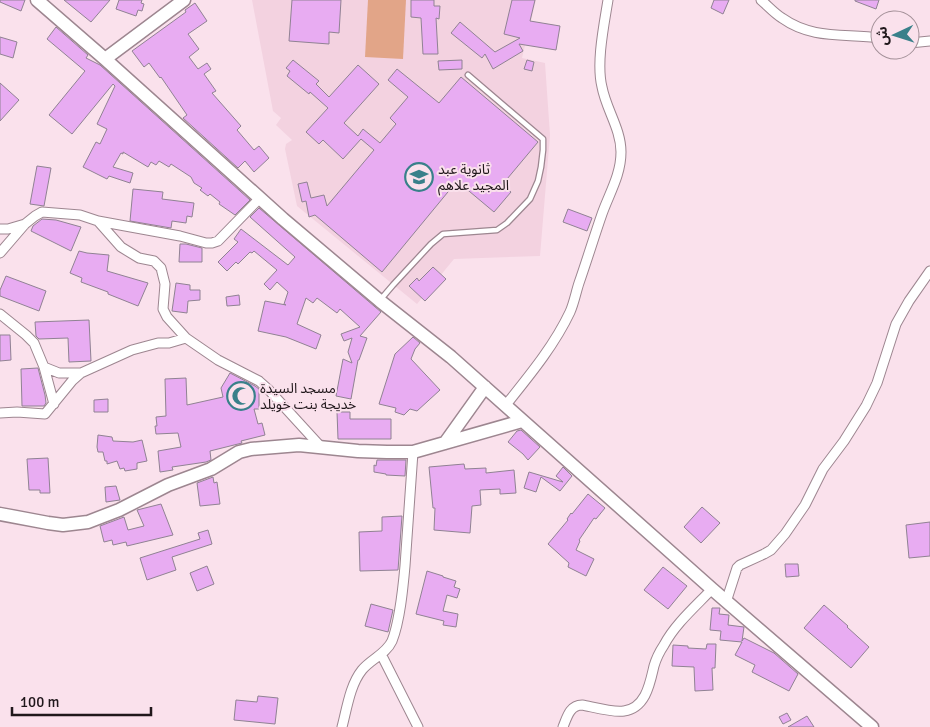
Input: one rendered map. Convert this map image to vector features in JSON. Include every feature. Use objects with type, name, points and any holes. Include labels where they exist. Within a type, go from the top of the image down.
[{"type":"main road","points":[[37,0],[283,219],[451,357],[726,602],[872,727]]},
{"type":"main road","points":[[105,59],[184,0]]},
{"type":"main road","points":[[445,443],[485,387]]},
{"type":"main road","points":[[0,514],[63,525],[88,522],[119,510],[168,485],[211,469],[239,452],[251,449],[299,445],[387,452],[413,452],[522,421]]},
{"type":"street","points":[[761,0],[782,18],[812,32],[870,37]]},
{"type":"street","points":[[506,406],[551,346],[570,311],[619,168],[621,153],[619,137],[601,85],[600,71],[607,1]]},
{"type":"street","points":[[0,253],[25,224],[42,212],[80,216],[212,243],[218,241],[260,198]]},
{"type":"street","points":[[98,221],[121,247],[139,258],[154,261],[161,268],[165,284],[163,309],[167,317],[186,338],[218,360],[259,381],[322,447]]},
{"type":"street","points":[[0,229],[8,229],[25,224]]},
{"type":"street","points":[[726,602],[737,568],[751,559],[768,552],[805,505],[823,470],[866,406],[877,383],[896,324],[930,271]]},
{"type":"street","points":[[0,314],[34,343],[44,367],[54,404]]},
{"type":"street","points":[[0,413],[17,412],[42,415],[47,412],[72,381],[81,373],[132,350],[186,338]]},
{"type":"street","points":[[44,367],[59,372],[81,373]]},
{"type":"street","points":[[342,727],[352,689],[357,678],[363,669],[387,649],[392,641],[403,588],[413,452]]},
{"type":"street","points":[[563,727],[576,705],[624,712],[638,705],[648,689],[654,665],[664,643],[712,589]]},
{"type":"street","points":[[381,654],[418,727]]},
{"type":"lane","points":[[380,300],[431,244],[444,234],[497,230],[507,223],[530,199],[538,181],[542,158],[542,139],[468,75]]},
{"type":"shaded area","name":"ثانوية عبد المجيد علاهم","points":[[252,0],[536,0],[522,58],[545,63],[550,135],[540,256],[454,259],[417,304],[297,206],[285,149],[286,144],[292,140],[276,125],[281,118],[273,111]]},
{"type":"shaded area","points":[[368,0],[406,0],[403,59],[365,57]]},
{"type":"building","points":[[0,0],[25,0],[21,11],[0,2]]},
{"type":"building","points":[[64,0],[110,0],[91,22]]},
{"type":"building","points":[[119,0],[142,0],[141,3],[144,4],[142,11],[138,10],[136,16],[116,9]]},
{"type":"building","points":[[292,0],[341,0],[339,33],[329,32],[329,44],[289,41]]},
{"type":"building","points":[[411,0],[434,0],[434,6],[440,6],[439,19],[436,18],[438,54],[423,54],[421,18],[411,17]]},
{"type":"building","points":[[512,0],[535,0],[530,21],[560,26],[556,50],[519,44],[523,51],[493,69],[485,54],[482,58],[451,33],[460,22],[495,52],[520,38],[504,34]]},
{"type":"building","points":[[714,0],[729,0],[723,14],[711,8]]},
{"type":"building","points":[[855,0],[879,0],[876,9]]},
{"type":"building","points":[[195,3],[207,21],[188,34],[199,49],[189,57],[198,69],[207,63],[211,69],[204,74],[216,91],[212,93],[241,126],[237,130],[254,150],[259,146],[269,158],[254,172],[245,161],[238,168],[183,118],[187,115],[161,77],[149,63],[144,67],[132,51],[186,12],[185,10]]},
{"type":"building","points":[[56,27],[88,55],[86,58],[100,65],[250,200],[235,215],[219,204],[220,202],[210,194],[208,196],[200,190],[202,188],[194,183],[191,177],[171,164],[169,167],[159,161],[156,165],[151,162],[148,167],[123,152],[113,167],[133,173],[130,183],[109,176],[107,179],[83,167],[96,142],[100,144],[107,129],[97,124],[115,86],[113,84],[72,134],[49,115],[85,71],[47,39]]},
{"type":"building","points":[[0,37],[17,42],[13,58],[0,54]]},
{"type":"building","points":[[293,60],[319,81],[316,84],[329,97],[358,65],[379,84],[344,123],[358,136],[363,129],[380,143],[396,124],[390,118],[408,97],[388,80],[397,69],[439,103],[461,77],[538,142],[502,185],[511,192],[494,212],[457,181],[382,272],[315,215],[309,217],[306,201],[302,202],[298,184],[307,182],[311,198],[324,195],[327,206],[374,150],[361,139],[343,159],[323,140],[319,144],[306,132],[328,108],[310,92],[309,94],[287,76],[290,71],[286,68]]},
{"type":"building","points":[[462,60],[462,69],[439,70],[438,61]]},
{"type":"building","points":[[527,60],[534,62],[532,71],[524,69]]},
{"type":"building","points":[[0,83],[19,100],[0,121]]},
{"type":"building","points":[[37,166],[51,168],[44,206],[30,204]]},
{"type":"building","points":[[133,189],[163,192],[162,199],[194,203],[192,217],[187,216],[186,223],[172,221],[171,228],[130,221]]},
{"type":"building","points":[[259,208],[381,312],[360,336],[367,338],[358,360],[351,399],[336,396],[343,359],[352,363],[348,352],[352,338],[344,341],[341,334],[360,327],[340,309],[337,313],[317,298],[313,303],[306,298],[297,324],[321,335],[316,349],[286,337],[258,331],[265,301],[286,305],[284,304],[288,292],[277,282],[270,290],[264,284],[277,270],[254,251],[250,252],[238,264],[236,262],[227,271],[218,262],[238,242],[234,239],[241,229],[288,265],[295,257],[250,217]]},
{"type":"building","points":[[568,209],[592,218],[587,231],[563,222]]},
{"type":"building","points":[[42,219],[56,220],[81,227],[71,251],[31,231],[33,226]]},
{"type":"building","points":[[180,244],[202,248],[202,262],[179,262]]},
{"type":"building","points":[[79,251],[109,255],[107,271],[148,283],[138,306],[81,282],[82,278],[70,273]]},
{"type":"building","points":[[433,267],[446,279],[425,301],[409,286],[417,278],[419,281]]},
{"type":"building","points":[[6,276],[46,291],[39,311],[0,296],[0,290]]},
{"type":"building","points":[[176,283],[190,285],[190,290],[200,290],[200,300],[188,301],[187,313],[172,311]]},
{"type":"building","points":[[239,295],[240,305],[227,306],[226,297]]},
{"type":"building","points":[[89,320],[91,361],[69,362],[68,338],[39,339],[36,336],[35,322]]},
{"type":"building","points":[[0,335],[10,335],[11,360],[0,361]]},
{"type":"building","points":[[413,337],[420,343],[411,359],[440,390],[417,411],[410,409],[404,415],[395,412],[396,408],[379,404],[395,354]]},
{"type":"building","points":[[38,368],[46,403],[44,406],[22,406],[21,369]]},
{"type":"building","points":[[230,373],[259,389],[259,409],[254,409],[258,424],[262,423],[265,435],[210,451],[211,460],[206,462],[172,467],[173,470],[160,472],[158,451],[181,447],[178,433],[156,434],[156,417],[166,416],[165,379],[186,378],[187,405],[223,397],[221,388]]},
{"type":"building","points":[[108,399],[108,412],[94,412],[94,400]]},
{"type":"building","points":[[337,412],[350,412],[350,419],[391,419],[391,439],[338,439]]},
{"type":"building","points":[[521,430],[540,447],[528,460],[508,442],[517,431]]},
{"type":"building","points":[[98,435],[112,437],[113,441],[133,442],[142,440],[147,461],[137,463],[137,469],[125,471],[124,468],[120,469],[117,461],[107,464],[103,452],[98,452]]},
{"type":"building","points":[[48,458],[50,493],[40,493],[40,490],[29,490],[27,459]]},
{"type":"building","points":[[377,460],[406,460],[405,476],[374,472],[374,465],[376,466]]},
{"type":"building","points":[[464,464],[465,469],[486,468],[486,473],[514,470],[516,493],[500,494],[500,489],[480,490],[481,505],[472,506],[470,533],[434,530],[435,508],[433,508],[429,467]]},
{"type":"building","points":[[563,467],[572,476],[560,491],[541,477],[536,492],[524,488],[529,472],[563,482],[556,476]]},
{"type":"building","points":[[213,477],[214,483],[217,482],[220,504],[200,506],[197,483]]},
{"type":"building","points":[[116,486],[120,500],[106,502],[105,487]]},
{"type":"building","points":[[588,494],[605,508],[596,519],[594,518],[579,540],[576,550],[594,559],[586,576],[568,567],[569,563],[548,544]]},
{"type":"building","points":[[161,504],[173,535],[127,546],[126,542],[113,545],[112,540],[104,542],[100,526],[124,517],[128,530],[144,526],[137,510]]},
{"type":"building","points":[[702,507],[720,523],[701,543],[684,527]]},
{"type":"building","points":[[402,516],[398,570],[360,571],[359,532],[382,531],[382,517]]},
{"type":"building","points":[[930,522],[930,556],[909,558],[906,525]]},
{"type":"building","points":[[208,530],[212,544],[172,557],[176,570],[147,580],[140,558],[200,539],[198,533]]},
{"type":"building","points":[[785,564],[798,564],[799,576],[786,577]]},
{"type":"building","points":[[207,566],[214,584],[197,591],[190,573]]},
{"type":"building","points":[[663,567],[687,586],[668,609],[644,590]]},
{"type":"building","points":[[427,571],[456,581],[454,587],[460,589],[457,598],[447,595],[443,611],[458,614],[456,627],[443,625],[444,621],[416,614]]},
{"type":"building","points":[[371,604],[393,610],[388,632],[365,626]]},
{"type":"building","points":[[824,605],[869,647],[851,668],[804,628]]},
{"type":"building","points":[[712,608],[720,608],[719,614],[729,615],[728,625],[744,627],[742,641],[744,638],[774,653],[798,674],[789,691],[752,672],[755,665],[735,655],[742,642],[720,640],[721,631],[710,630]]},
{"type":"building","points":[[707,644],[716,644],[715,668],[712,668],[713,690],[695,691],[694,667],[672,666],[673,645],[706,649]]},
{"type":"building","points":[[258,696],[278,698],[275,724],[234,720],[236,700],[257,702]]},
{"type":"building","points":[[787,713],[791,720],[783,724],[779,717]]},
{"type":"building","points":[[807,716],[814,727],[788,727]]},
{"type":"place","name":"ثانوية عبد المجيد علاهم","points":[[419,177]]},
{"type":"place","name":"مسجد السيدة خديجة بنت خويلد","points":[[241,396]]}]
